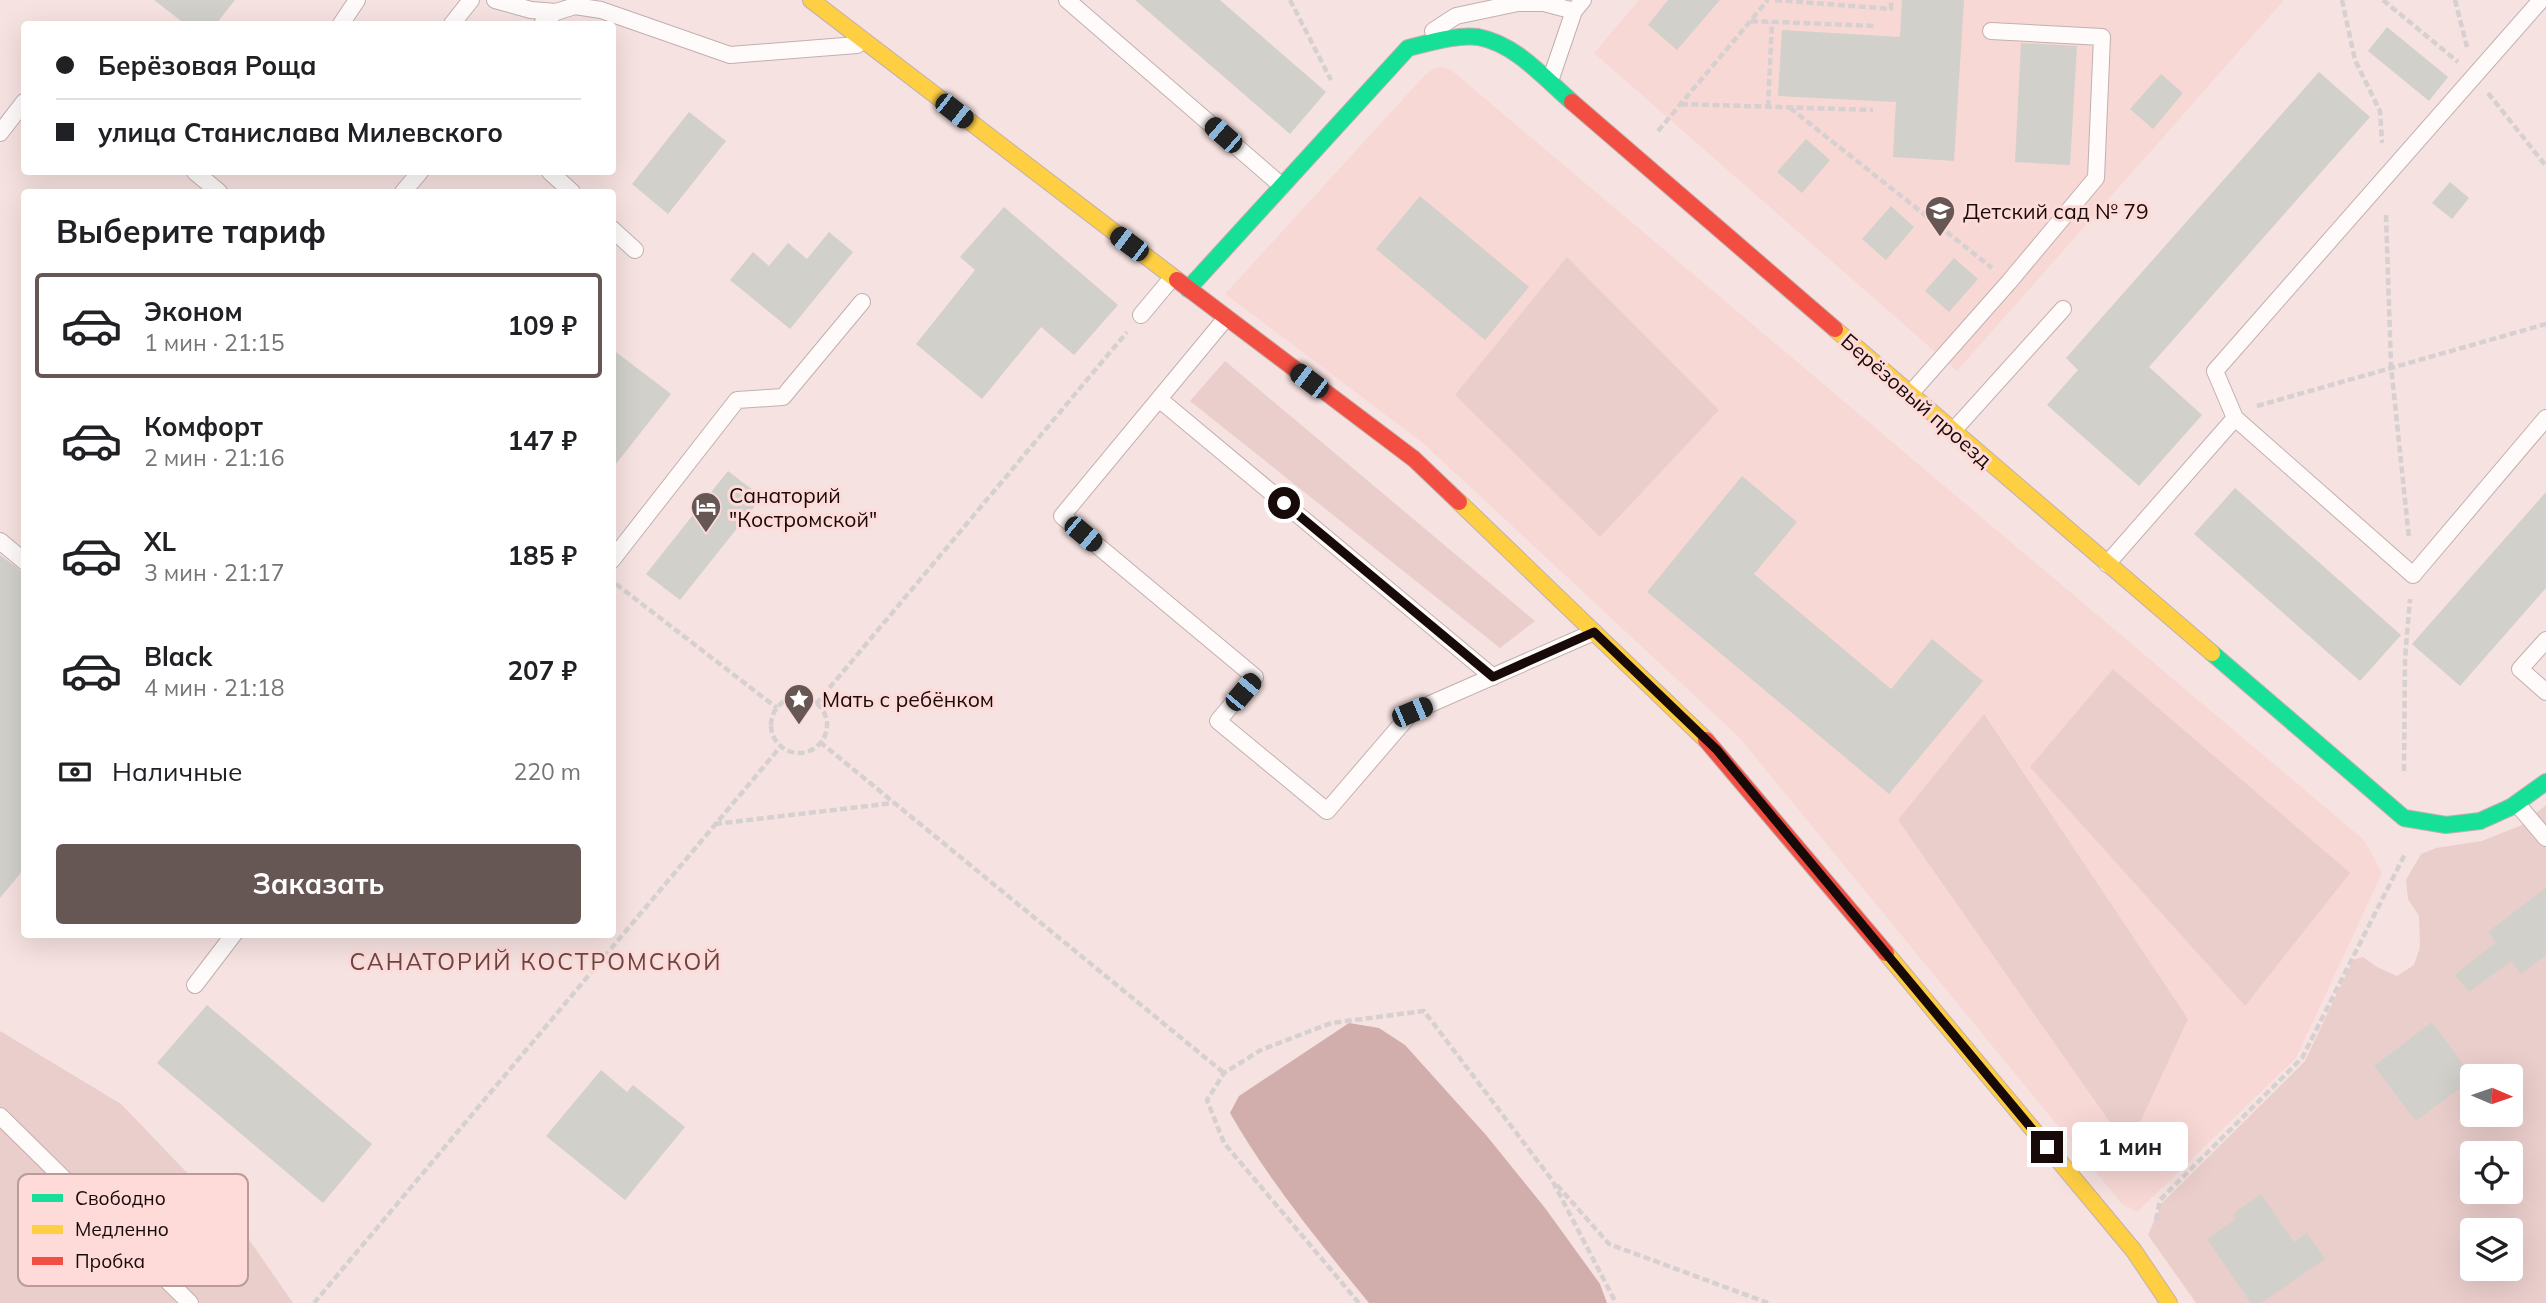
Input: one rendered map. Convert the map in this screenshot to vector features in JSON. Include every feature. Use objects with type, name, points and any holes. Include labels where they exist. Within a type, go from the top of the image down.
[{"type":"street","points":[[811,0],[1172,278],[1414,458],[1717,750],[2134,1251],[2169,1303]]},
{"type":"street","name":"Берёзовый проезд","points":[[1408,48],[1444,40],[1477,37],[1508,47],[2404,818]]},
{"type":"street","points":[[1188,289],[1408,48]]},
{"type":"street","points":[[2404,818],[2433,825],[2479,824],[2518,805],[2546,782]]},
{"type":"lane","points":[[343,21],[357,0]]},
{"type":"lane","points":[[454,21],[471,0]]},
{"type":"lane","points":[[495,0],[531,10],[556,12],[575,6],[599,5],[730,55],[867,44]]},
{"type":"lane","points":[[1067,0],[1282,186]]},
{"type":"lane","points":[[2541,0],[2215,371],[2235,418],[2413,575],[2546,418]]},
{"type":"lane","points":[[1408,48],[1456,16],[1518,3],[1578,6],[1549,83]]},
{"type":"lane","points":[[546,21],[556,12]]},
{"type":"lane","points":[[1910,394],[2096,178],[2102,37],[1991,31]]},
{"type":"lane","points":[[0,133],[21,106]]},
{"type":"lane","points":[[199,175],[215,189]]},
{"type":"lane","points":[[406,189],[417,175]]},
{"type":"lane","points":[[553,175],[569,189]]},
{"type":"lane","points":[[616,233],[635,250]]},
{"type":"lane","points":[[1141,315],[1172,278]]},
{"type":"lane","points":[[616,555],[737,400],[783,397],[862,302]]},
{"type":"lane","points":[[1953,431],[2063,309]]},
{"type":"lane","points":[[1226,318],[1062,516],[1255,677],[1218,721],[1327,811],[1412,712],[1594,632]]},
{"type":"lane","points":[[1159,399],[1493,677]]},
{"type":"lane","points":[[2107,564],[2235,418]]},
{"type":"lane","points":[[0,541],[21,558]]},
{"type":"lane","points":[[2546,640],[2521,669],[2546,691]]},
{"type":"lane","points":[[2518,805],[2546,838]]},
{"type":"lane","points":[[195,985],[231,938]]},
{"type":"lane","points":[[0,1116],[59,1174]]},
{"type":"lane","points":[[173,1286],[190,1303]]},
{"type":"path","points":[[1285,0],[1295,9]]},
{"type":"path","points":[[1290,0],[1336,90],[1338,124]]},
{"type":"path","points":[[1655,135],[1768,0]]},
{"type":"path","points":[[1775,0],[1891,9],[1891,0]]},
{"type":"path","points":[[2342,0],[2355,60],[2380,111],[2391,366],[2413,575],[2405,658],[2403,775]]},
{"type":"path","points":[[2383,0],[2474,75],[2546,166]]},
{"type":"path","points":[[2455,0],[2474,75]]},
{"type":"path","points":[[1751,21],[1876,26]]},
{"type":"path","points":[[1768,107],[1772,22]]},
{"type":"path","points":[[1681,104],[1873,110]]},
{"type":"path","points":[[1790,107],[2009,282]]},
{"type":"path","points":[[816,704],[1141,315]]},
{"type":"path","points":[[2235,418],[2259,405],[2546,324]]},
{"type":"path","points":[[616,584],[777,708]]},
{"type":"path","points":[[799,697],[816,704],[824,714],[827,725],[820,742],[809,751],[799,753],[780,746],[773,735],[771,725],[777,708],[788,699],[799,697]]},
{"type":"path","points":[[820,742],[1224,1073]]},
{"type":"path","points":[[314,1303],[780,746]]},
{"type":"path","points":[[715,824],[894,803]]},
{"type":"path","points":[[2134,1251],[2153,1233],[2160,1200],[2302,1058],[2405,852],[2404,818]]},
{"type":"path","points":[[1359,1303],[1224,1143],[1207,1100],[1224,1073],[1261,1050],[1331,1023],[1424,1011],[1552,1180],[1609,1244],[1768,1303]]},
{"type":"path","points":[[1552,1180],[1616,1303]]},
{"type":"shaded area","name":"Детский сад № 79","points":[[1639,0],[2284,0],[1957,371],[1594,53]]},
{"type":"shaded area","points":[[1442,67],[1451,70],[2364,840],[2382,873],[2296,1058],[2137,1212],[2122,1204],[1738,736],[1423,443],[1225,294],[1425,75]]},
{"type":"shaded area","points":[[1567,257],[1719,410],[1600,537],[1455,395]]},
{"type":"shaded area","points":[[1225,361],[1535,621],[1500,648],[1190,401]]},
{"type":"shaded area","points":[[2113,669],[2350,873],[2245,1006],[2030,767]]},
{"type":"shaded area","points":[[1984,714],[2188,1019],[2128,1148],[1898,820]]},
{"type":"shaded area","points":[[2546,805],[2546,1303],[2196,1303],[2148,1235],[2162,1203],[2305,1061],[2353,960],[2363,957],[2397,976],[2414,965],[2420,947],[2419,916],[2408,899],[2406,880],[2421,854],[2436,848],[2482,841],[2522,825]]},
{"type":"shaded area","points":[[1349,1023],[1379,1028],[1405,1045],[1486,1135],[1545,1208],[1600,1284],[1607,1303],[1369,1303],[1278,1187],[1230,1113],[1239,1096]]},
{"type":"shaded area","points":[[0,1031],[121,1104],[188,1174],[18,1174],[18,1286],[248,1286],[248,1238],[293,1303],[0,1303]]},
{"type":"building","points":[[154,0],[235,0],[218,21],[181,21]]},
{"type":"building","points":[[1135,0],[1220,0],[1326,92],[1290,134]]},
{"type":"building","points":[[1668,0],[1720,0],[1677,50],[1648,25]]},
{"type":"building","points":[[1902,0],[1964,0],[1954,161],[1893,157],[1896,102],[1778,96],[1782,30],[1900,37]]},
{"type":"building","points":[[2387,27],[2448,77],[2429,101],[2368,51]]},
{"type":"building","points":[[2021,43],[2077,46],[2070,165],[2015,162]]},
{"type":"building","points":[[2319,72],[2370,117],[2149,367],[2202,415],[2139,486],[2047,405],[2078,370],[2066,358]]},
{"type":"building","points":[[2161,74],[2183,93],[2153,129],[2130,109]]},
{"type":"building","points":[[689,112],[726,141],[668,214],[632,184]]},
{"type":"building","points":[[1806,139],[1830,160],[1802,193],[1777,172]]},
{"type":"building","points":[[2450,182],[2469,198],[2452,219],[2432,203]]},
{"type":"building","points":[[1420,196],[1529,287],[1485,340],[1376,249]]},
{"type":"building","points":[[1891,206],[1914,227],[1886,260],[1862,239]]},
{"type":"building","points":[[1004,207],[1118,305],[1074,355],[1041,327],[982,399],[916,344],[975,270],[960,257]]},
{"type":"building","points":[[829,232],[853,252],[790,329],[730,280],[753,252],[769,266],[788,243],[807,259]]},
{"type":"building","points":[[1954,258],[1978,279],[1949,312],[1925,291]]},
{"type":"building","points":[[616,352],[671,394],[616,464]]},
{"type":"building","points":[[728,471],[762,497],[680,600],[646,574]]},
{"type":"building","points":[[1742,476],[1797,522],[1754,574],[1891,689],[1932,639],[1983,681],[1889,794],[1647,592]]},
{"type":"building","points":[[2235,488],[2401,635],[2360,681],[2194,534]]},
{"type":"building","points":[[2546,492],[2546,588],[2460,686],[2412,644]]},
{"type":"building","points":[[0,555],[21,571],[21,873],[0,898]]},
{"type":"building","points":[[2546,888],[2546,955],[2521,974],[2511,961],[2469,992],[2455,975],[2496,942],[2488,932]]},
{"type":"building","points":[[207,1005],[372,1144],[323,1203],[157,1063]]},
{"type":"building","points":[[2432,1022],[2463,1064],[2460,1064],[2460,1088],[2416,1121],[2374,1066]]},
{"type":"building","points":[[601,1070],[627,1092],[633,1085],[685,1127],[625,1200],[546,1136]]},
{"type":"building","points":[[2261,1194],[2294,1242],[2307,1233],[2325,1259],[2261,1303],[2251,1303],[2207,1239],[2236,1219],[2233,1214]]},
{"type":"traffic: fast","points":[[1188,289],[1408,48],[1461,37],[1478,37],[1492,41],[1529,63],[1572,102]]},
{"type":"traffic: fast","points":[[2212,653],[2404,818],[2446,825],[2480,821],[2511,807],[2546,782]]},
{"type":"traffic: slow","points":[[811,0],[1177,280]]},
{"type":"traffic: slow","points":[[1835,329],[2212,653]]},
{"type":"traffic: slow","points":[[1459,502],[1706,740]]},
{"type":"traffic: slow","points":[[1886,953],[2134,1251],[2169,1303]]},
{"type":"traffic: jam","points":[[1572,102],[1835,329]]},
{"type":"traffic: jam","points":[[1177,280],[1414,459],[1459,502]]},
{"type":"traffic: jam","points":[[1706,740],[1886,953]]},
{"type":"place","name":"Детский сад № 79","points":[[1940,238]]},
{"type":"place","name":"Санаторий \"Костромской\"","points":[[706,534]]},
{"type":"place","name":"Мать с ребёнком","points":[[799,726]]},
{"type":"district","name":"САНАТОРИЙ КОСТРОМСКОЙ","points":[[536,961]]},
{"type":"route","points":[[1284,503],[1493,677],[1594,632],[1717,750],[2047,1147]]}]
